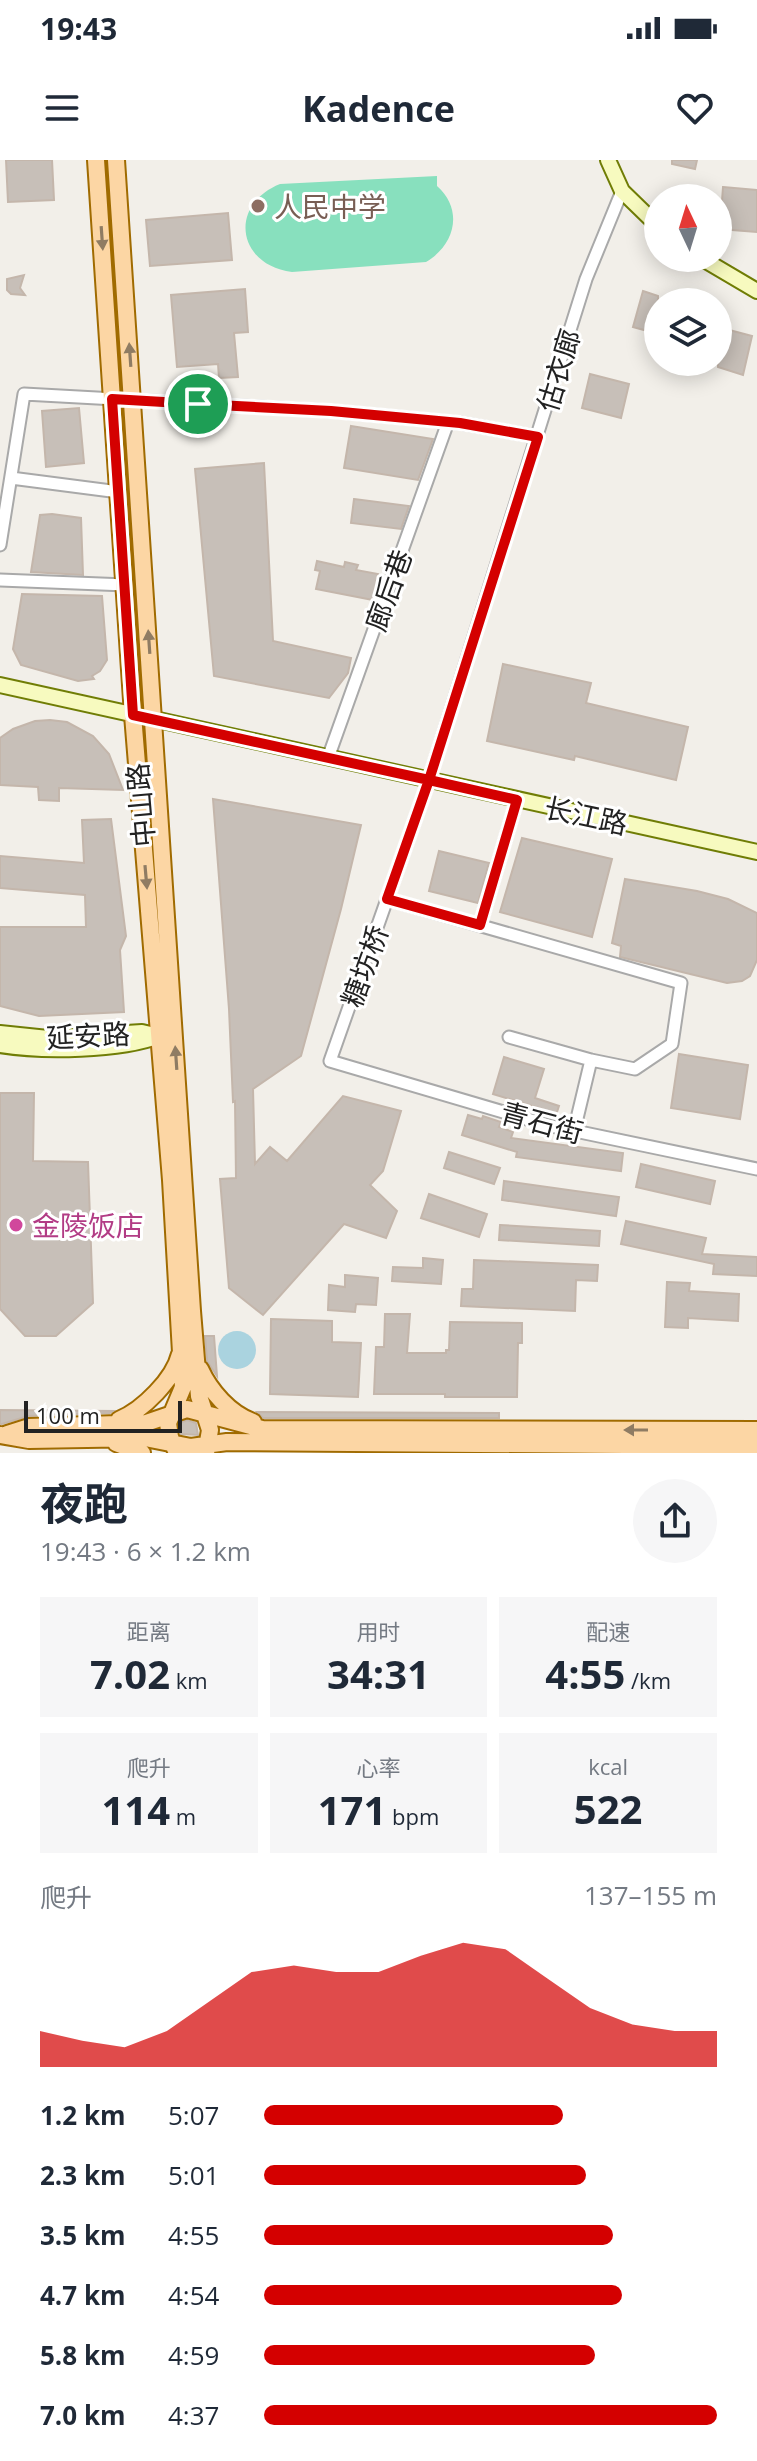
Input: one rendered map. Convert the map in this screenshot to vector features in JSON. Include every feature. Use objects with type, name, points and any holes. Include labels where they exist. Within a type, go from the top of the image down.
[{"type":"main road","name":"中山路","points":[[96,160],[133,715],[171,1180],[188,1352],[207,1435]]},
{"type":"main road","name":"中山路","points":[[116,160],[154,720],[188,1352],[183,1387],[168,1431],[176,1449]]},
{"type":"main road","points":[[608,160],[622,191],[644,212]]},
{"type":"main road","points":[[725,272],[757,291]]},
{"type":"main road","name":"长江路","points":[[0,685],[757,852]]},
{"type":"main road","name":"延安路","points":[[0,1033],[48,1038],[142,1032],[159,1036]]},
{"type":"main road","name":"延安路","points":[[0,1045],[45,1050],[142,1042],[159,1036]]},
{"type":"main road","points":[[102,1432],[141,1408],[188,1352],[220,1399],[244,1418],[282,1436]]},
{"type":"main road","points":[[102,1432],[146,1423],[187,1409],[207,1435],[227,1442],[282,1436],[757,1430]]},
{"type":"main road","points":[[3,1435],[29,1427],[102,1432],[145,1438],[176,1449],[191,1447],[207,1435],[248,1426],[282,1436],[646,1449],[757,1446]]},
{"type":"main road","points":[[102,1432],[142,1453]]},
{"type":"main road","points":[[257,1453],[282,1436]]},
{"type":"street","name":"估衣廊","points":[[429,780],[586,279],[622,191]]},
{"type":"street","points":[[0,545],[24,394],[331,411],[448,422],[538,437]]},
{"type":"street","name":"廊后巷","points":[[328,758],[448,422]]},
{"type":"street","points":[[11,478],[119,492]]},
{"type":"street","points":[[0,580],[126,585]]},
{"type":"street","name":"糖坊桥","points":[[330,1061],[429,780]]},
{"type":"street","points":[[480,925],[517,800]]},
{"type":"street","points":[[387,899],[681,983],[672,1044],[635,1069],[509,1037]]},
{"type":"street","points":[[574,1131],[591,1060]]},
{"type":"street","name":"青石街","points":[[330,1061],[551,1126],[757,1169]]},
{"type":"green space","points":[[437,176],[437,186],[451,206],[452,227],[444,246],[426,262],[292,272],[274,267],[250,247],[246,219],[252,206],[263,194],[280,184]]},
{"type":"water","points":[[237,1331],[250,1337],[256,1350],[250,1363],[237,1369],[224,1363],[218,1350],[224,1337]]},
{"type":"building","points":[[6,160],[52,160],[54,200],[8,202]]},
{"type":"building","points":[[672,160],[697,160],[695,169],[672,164]]},
{"type":"building","points":[[732,188],[757,190],[757,232],[732,230]]},
{"type":"building","points":[[228,213],[232,260],[150,266],[146,220]]},
{"type":"building","points":[[24,275],[20,288],[25,295],[11,294],[7,290],[7,279]]},
{"type":"building","points":[[245,289],[248,332],[234,333],[238,377],[219,378],[218,364],[177,367],[171,295]]},
{"type":"building","points":[[643,291],[644,330],[633,327]]},
{"type":"building","points":[[732,331],[752,336],[743,375],[732,371]]},
{"type":"building","points":[[590,374],[629,384],[621,418],[582,408]]},
{"type":"building","points":[[79,408],[84,463],[46,467],[42,411]]},
{"type":"building","points":[[351,426],[433,439],[418,480],[344,468]]},
{"type":"building","points":[[264,463],[273,641],[351,658],[348,673],[329,698],[214,676],[195,469]]},
{"type":"building","points":[[354,499],[409,506],[401,529],[351,523]]},
{"type":"building","points":[[40,515],[81,518],[83,575],[31,572]]},
{"type":"building","points":[[317,561],[344,567],[345,562],[358,565],[356,570],[378,574],[373,600],[316,589],[320,571],[315,570]]},
{"type":"building","points":[[22,594],[102,596],[107,660],[100,671],[92,676],[94,679],[78,681],[21,665],[13,649]]},
{"type":"building","points":[[503,664],[591,683],[586,703],[688,727],[676,780],[575,756],[574,760],[487,741]]},
{"type":"building","points":[[35,721],[67,722],[93,736],[109,754],[123,790],[59,788],[59,801],[39,800],[38,787],[0,785],[0,738],[13,729]]},
{"type":"building","points":[[213,799],[361,825],[301,1056],[253,1089],[255,1164],[270,1147],[287,1161],[343,1096],[401,1111],[383,1171],[370,1185],[397,1211],[386,1238],[344,1224],[263,1315],[229,1288],[220,1179],[236,1178],[235,1101]]},
{"type":"building","points":[[111,819],[126,936],[120,950],[124,1012],[39,1016],[0,1006],[0,927],[86,927],[85,895],[0,888],[0,856],[84,863],[82,820]]},
{"type":"building","points":[[522,838],[612,859],[592,937],[500,912]]},
{"type":"building","points":[[439,851],[489,863],[478,903],[429,891]]},
{"type":"building","points":[[625,879],[697,891],[728,899],[757,913],[757,960],[750,976],[742,981],[727,983],[620,957],[621,946],[612,943]]},
{"type":"building","points":[[679,1054],[748,1065],[740,1119],[671,1108]]},
{"type":"building","points":[[504,1057],[544,1069],[535,1098],[559,1106],[555,1118],[541,1114],[542,1109],[493,1094]]},
{"type":"building","points":[[0,1093],[34,1093],[33,1161],[88,1162],[93,1303],[56,1336],[25,1336],[0,1309]]},
{"type":"building","points":[[468,1115],[501,1122],[499,1127],[513,1132],[511,1138],[623,1153],[621,1171],[516,1157],[517,1152],[462,1135]]},
{"type":"building","points":[[449,1152],[500,1168],[494,1184],[444,1168]]},
{"type":"building","points":[[641,1164],[715,1181],[710,1204],[636,1187]]},
{"type":"building","points":[[504,1181],[619,1197],[616,1216],[502,1200]]},
{"type":"building","points":[[429,1194],[487,1214],[479,1237],[421,1218]]},
{"type":"building","points":[[626,1221],[706,1238],[702,1254],[757,1257],[757,1276],[713,1274],[714,1264],[621,1244]]},
{"type":"building","points":[[500,1225],[600,1231],[599,1246],[499,1240]]},
{"type":"building","points":[[423,1258],[443,1260],[441,1284],[392,1281],[393,1267],[423,1268]]},
{"type":"building","points":[[474,1260],[598,1265],[597,1281],[576,1280],[575,1311],[461,1306],[462,1289],[473,1289]]},
{"type":"building","points":[[345,1275],[378,1278],[376,1305],[356,1304],[355,1312],[328,1310],[329,1285],[345,1287]]},
{"type":"building","points":[[667,1282],[690,1283],[689,1291],[739,1294],[738,1321],[688,1318],[688,1328],[665,1327]]},
{"type":"building","points":[[385,1314],[410,1314],[407,1353],[446,1353],[449,1350],[450,1322],[522,1323],[522,1343],[518,1343],[517,1397],[374,1394],[376,1347],[384,1347]]},
{"type":"building","points":[[271,1319],[332,1321],[332,1342],[361,1343],[358,1397],[270,1394]]},
{"type":"building","points":[[205,1336],[214,1336],[217,1376],[207,1361]]},
{"type":"building","points":[[0,1410],[113,1411],[28,1416],[0,1424]]},
{"type":"building","points":[[257,1412],[499,1413],[499,1418],[263,1418]]},
{"type":"building","points":[[187,1420],[196,1423],[198,1435],[181,1434],[180,1423]]},
{"type":"place","name":"人民中学","points":[[258,206]]},
{"type":"place","name":"金陵饭店","points":[[16,1225]]},
{"type":"route","points":[[198,404],[112,399],[133,715],[429,780],[387,899],[480,925],[517,800],[429,780],[538,437],[460,423],[331,411],[198,404]]}]
